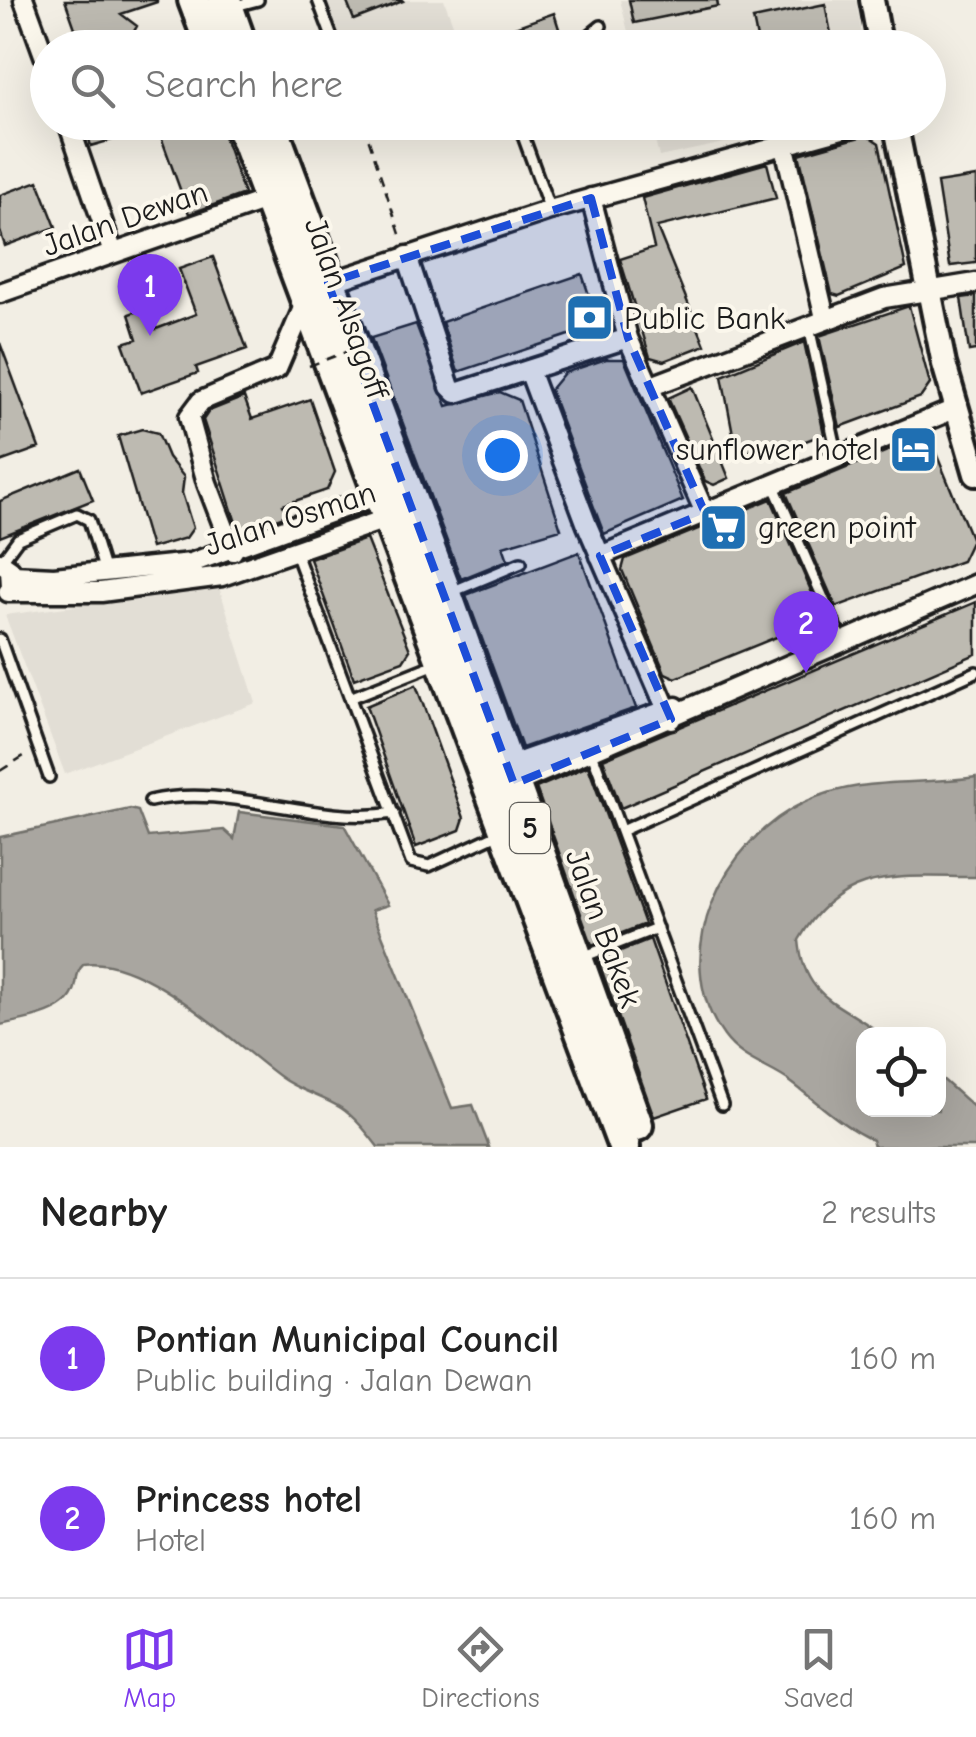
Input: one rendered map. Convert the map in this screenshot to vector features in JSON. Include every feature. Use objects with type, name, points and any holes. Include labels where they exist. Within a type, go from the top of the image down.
[{"type":"highway","points":[[194,0],[205,30]]},
{"type":"highway","points":[[226,4],[235,30]]},
{"type":"highway","name":"Jalan Alsagoff","points":[[247,140],[269,200],[317,291]]},
{"type":"highway","name":"Jalan Alsagoff","points":[[275,140],[317,291],[395,502]]},
{"type":"highway","name":"Jalan Bakek","points":[[395,502],[446,594],[644,1147]]},
{"type":"highway","name":"Jalan Bakek","points":[[395,502],[440,662],[624,1147]]},
{"type":"street","points":[[24,0],[35,30]]},
{"type":"street","points":[[872,0],[878,30]]},
{"type":"street","points":[[74,140],[114,254]]},
{"type":"street","points":[[233,551],[206,483],[189,416],[201,401],[271,374],[317,291],[407,256],[550,210],[796,140]]},
{"type":"street","points":[[899,140],[957,408],[976,474]]},
{"type":"street","points":[[784,143],[816,321]]},
{"type":"street","points":[[591,198],[628,338],[705,512]]},
{"type":"street","name":"Jalan Dewan","points":[[0,293],[269,200]]},
{"type":"street","points":[[407,256],[453,391],[530,373],[628,338]]},
{"type":"street","points":[[650,387],[884,298],[976,283]]},
{"type":"street","points":[[530,373],[600,556],[668,714]]},
{"type":"street","points":[[600,556],[957,408]]},
{"type":"street","name":"Jalan Osman","points":[[4,577],[191,563],[395,502]]},
{"type":"street","name":"Jalan Osman","points":[[4,577],[102,592],[181,583],[296,553],[395,502]]},
{"type":"street","points":[[511,775],[668,714],[976,584]]},
{"type":"street","points":[[511,775],[592,753],[668,714]]},
{"type":"lane","points":[[226,4],[258,0]]},
{"type":"lane","points":[[318,0],[329,30]]},
{"type":"lane","points":[[597,30],[602,26]]},
{"type":"lane","points":[[525,140],[550,210]]},
{"type":"lane","points":[[816,321],[838,457]]},
{"type":"lane","points":[[773,484],[842,640]]},
{"type":"lane","points":[[4,577],[18,539],[77,514],[88,520],[106,572]]},
{"type":"lane","points":[[296,553],[411,862],[418,866],[503,831]]},
{"type":"lane","points":[[446,594],[521,562]]},
{"type":"lane","points":[[0,639],[49,777]]},
{"type":"lane","points":[[350,698],[440,662]]},
{"type":"lane","points":[[621,831],[976,672]]},
{"type":"lane","points":[[592,753],[722,1105]]},
{"type":"lane","points":[[150,801],[174,797],[219,800],[351,818],[394,812]]},
{"type":"lane","points":[[579,959],[657,928]]},
{"type":"path","points":[[369,140],[407,256]]},
{"type":"path","points":[[310,366],[364,345]]},
{"type":"path","points":[[0,772],[39,749]]},
{"type":"highlighted area","points":[[591,198],[628,338],[705,513],[600,556],[671,719],[514,784],[328,283]]},
{"type":"shaded area","points":[[325,0],[444,0],[454,27],[447,30],[336,30]]},
{"type":"shaded area","points":[[620,0],[856,0],[861,30],[628,30]]},
{"type":"shaded area","points":[[655,140],[738,140],[659,157]]},
{"type":"shaded area","points":[[219,587],[256,703],[65,774],[5,615]]},
{"type":"shaded area","points":[[976,777],[976,877],[898,877],[853,888],[816,916],[799,940],[802,960],[816,988],[870,1027],[856,1027],[856,1117],[946,1117],[946,1082],[976,1109],[976,1147],[874,1147],[872,1140],[840,1121],[784,1077],[739,1052],[724,1036],[707,1004],[701,971],[703,936],[712,903],[728,871],[750,843],[776,820],[805,802],[846,788]]},
{"type":"shaded area","points":[[130,809],[138,811],[148,837],[224,830],[234,839],[239,812],[344,825],[388,905],[372,910],[452,1108],[473,1105],[489,1147],[378,1147],[341,1108],[280,1077],[187,1004],[134,973],[108,965],[84,964],[73,993],[60,1007],[0,1025],[0,837]]},
{"type":"building","points":[[65,0],[157,0],[121,14],[137,26],[135,30],[76,30]]},
{"type":"building","points":[[346,0],[402,0],[403,1],[354,20]]},
{"type":"building","points":[[629,0],[717,0],[718,6],[634,23]]},
{"type":"building","points":[[825,4],[830,30],[755,30],[753,19]]},
{"type":"building","points":[[554,13],[559,30],[506,30]]},
{"type":"building","points":[[89,140],[112,140],[91,146]]},
{"type":"building","points":[[162,140],[225,140],[244,194],[189,214]]},
{"type":"building","points":[[849,140],[879,143],[906,268],[839,296],[832,294],[799,154]]},
{"type":"building","points":[[767,163],[776,198],[657,227],[705,345],[664,361],[650,357],[620,259],[654,248],[642,198]]},
{"type":"building","points":[[976,177],[976,263],[950,266],[937,183]]},
{"type":"building","points":[[38,181],[56,227],[5,246],[0,231],[0,195]]},
{"type":"building","points":[[213,257],[247,349],[196,367],[198,373],[141,393],[123,343],[137,339],[129,314],[149,307],[156,329],[196,314],[179,269]]},
{"type":"building","points":[[582,274],[599,325],[458,372],[442,322]]},
{"type":"building","points":[[976,296],[976,350],[969,351],[961,298]]},
{"type":"building","points":[[909,306],[930,384],[921,397],[840,427],[819,336]]},
{"type":"building","points":[[416,324],[447,406],[500,392],[519,400],[561,529],[503,546],[508,560],[461,579],[371,338]]},
{"type":"building","points":[[804,342],[824,434],[764,457],[759,449],[737,455],[722,376]]},
{"type":"building","points":[[0,343],[39,448],[0,462]]},
{"type":"building","points":[[606,359],[624,359],[683,500],[604,534],[550,390],[564,373]]},
{"type":"building","points":[[692,387],[729,478],[714,485],[705,481],[668,398]]},
{"type":"building","points":[[244,397],[252,419],[310,399],[335,472],[327,490],[283,505],[287,515],[245,530],[237,526],[203,420],[209,411]]},
{"type":"building","points":[[142,429],[158,433],[168,457],[184,477],[182,493],[193,528],[186,538],[151,548],[118,436]]},
{"type":"building","points":[[916,439],[933,446],[972,540],[962,561],[836,607],[786,493]]},
{"type":"building","points":[[80,468],[93,500],[0,537],[0,501]]},
{"type":"building","points":[[771,499],[823,618],[676,678],[665,673],[622,570],[625,559]]},
{"type":"building","points":[[366,539],[410,650],[403,661],[354,679],[310,559]]},
{"type":"building","points":[[579,552],[636,708],[522,748],[466,595]]},
{"type":"building","points":[[976,602],[976,654],[621,808],[603,759]]},
{"type":"building","points":[[416,685],[464,818],[460,830],[416,847],[366,706]]},
{"type":"building","points":[[588,766],[645,924],[592,945],[536,788]]},
{"type":"building","points":[[650,939],[706,1099],[654,1117],[598,960]]},
{"type":"place","name":"Public Bank","points":[[589,318]]},
{"type":"place","name":"Pontian Municipal Council","points":[[150,336]]},
{"type":"place","name":"sunflower hotel","points":[[914,449]]},
{"type":"place","name":"green point","points":[[723,527]]},
{"type":"place","name":"Princess hotel","points":[[806,673]]}]
